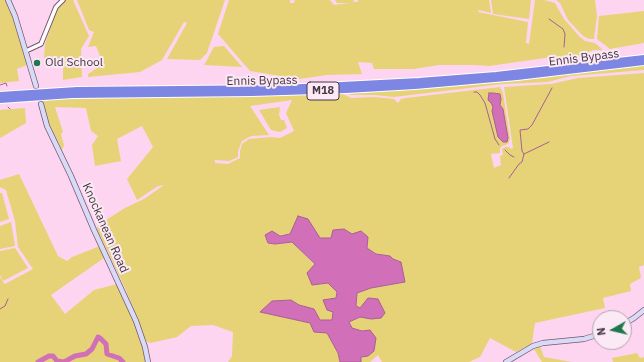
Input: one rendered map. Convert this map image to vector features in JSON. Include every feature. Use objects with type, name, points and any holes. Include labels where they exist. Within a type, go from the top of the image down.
[{"type":"highway","name":"Ennis Bypass","points":[[0,95],[77,90],[276,88],[419,81],[511,73],[644,58]]},
{"type":"highway","name":"Ennis Bypass","points":[[0,100],[72,96],[252,93],[407,87],[517,77],[644,62]]},
{"type":"street","points":[[8,0],[15,16],[36,86]]},
{"type":"street","points":[[26,51],[41,44],[56,7],[63,0]]},
{"type":"street","name":"Knockanean Road","points":[[41,104],[47,126],[136,321],[145,347],[148,362]]},
{"type":"street","points":[[632,319],[644,310]]},
{"type":"street","points":[[506,362],[533,346],[543,342],[584,339],[592,336]]},
{"type":"shaded area","points":[[0,0],[6,0],[13,16],[27,65],[17,69],[19,81],[0,83]]},
{"type":"shaded area","points":[[66,0],[73,0],[89,36],[81,49],[82,77],[63,80],[63,61],[44,58],[45,44],[57,9]]},
{"type":"shaded area","points":[[77,0],[225,0],[207,53],[200,60],[167,59],[187,23],[184,22],[162,60],[140,72],[88,77],[88,74],[103,64],[96,46],[88,47],[94,32],[89,30]]},
{"type":"shaded area","points":[[229,0],[290,0],[290,3],[294,3],[295,0],[330,0],[334,5],[349,3],[337,3],[335,0],[354,0],[353,2],[357,2],[359,0],[489,0],[491,13],[479,10],[478,12],[528,22],[526,43],[529,44],[535,0],[544,0],[555,3],[564,19],[579,36],[585,41],[595,43],[603,50],[593,50],[579,57],[562,59],[552,57],[489,66],[439,65],[414,69],[374,69],[372,63],[358,62],[362,74],[327,75],[299,79],[250,71],[218,34]]},
{"type":"shaded area","points":[[491,0],[531,0],[529,19],[493,14]]},
{"type":"shaded area","points":[[556,0],[595,0],[597,16],[594,39],[589,39],[583,36],[568,20],[560,3]]},
{"type":"shaded area","points":[[644,11],[644,43],[610,49],[597,39],[599,16]]},
{"type":"shaded area","points":[[224,46],[242,67],[204,65],[214,47]]},
{"type":"shaded area","points":[[644,65],[644,70],[571,76],[547,82],[502,84],[394,97],[351,95],[347,92]]},
{"type":"shaded area","points":[[644,73],[644,265],[639,267],[641,278],[630,284],[631,291],[603,298],[605,308],[535,323],[532,343],[516,352],[490,338],[480,357],[469,362],[382,362],[378,355],[370,362],[361,362],[360,356],[370,330],[362,331],[351,328],[349,322],[360,317],[371,319],[380,305],[378,299],[360,308],[356,306],[357,293],[371,288],[404,282],[390,256],[376,254],[367,248],[368,244],[344,229],[332,238],[319,238],[308,219],[290,234],[265,236],[268,243],[275,244],[292,242],[315,265],[337,293],[332,320],[320,320],[314,309],[299,305],[291,300],[272,301],[327,333],[338,353],[340,362],[228,362],[232,356],[233,332],[213,325],[191,326],[177,337],[151,343],[145,341],[125,288],[97,229],[98,225],[125,208],[144,199],[164,185],[158,186],[137,200],[127,179],[153,147],[142,126],[117,139],[121,161],[95,166],[92,145],[98,136],[91,131],[86,108],[55,107],[63,132],[61,134],[64,145],[62,150],[49,123],[43,101],[55,99],[341,93],[351,98],[374,97],[394,99],[398,103],[401,99],[406,98],[500,87],[503,93],[510,138],[508,144],[500,148],[500,153],[491,154],[494,168],[501,165],[500,156],[503,155],[502,149],[505,147],[509,147],[511,149],[513,148],[504,87],[551,84],[578,78]],"holes":[[[292,100],[286,113],[294,131],[280,138],[271,137],[249,139],[242,144],[240,158],[228,164],[215,163],[215,160],[229,161],[238,157],[238,151],[242,141],[251,136],[269,135],[250,106]]]},
{"type":"shaded area","points":[[489,93],[500,94],[500,105],[503,109],[508,138],[507,142],[503,142],[498,137],[492,111],[493,107],[488,100]]},
{"type":"shaded area","points":[[280,107],[279,115],[281,120],[284,120],[287,128],[280,132],[271,130],[259,110]]},
{"type":"shaded area","points":[[25,108],[26,123],[0,138],[0,110]]},
{"type":"shaded area","points":[[19,174],[58,256],[67,261],[72,257],[100,246],[104,258],[51,295],[65,314],[94,290],[117,284],[135,322],[146,362],[0,362],[0,277],[5,284],[33,269],[18,247],[15,221],[6,190],[0,187],[0,180]]},
{"type":"shaded area","points":[[0,193],[2,193],[9,219],[0,222]]},
{"type":"shaded area","points":[[298,216],[308,219],[320,238],[331,238],[333,230],[344,229],[352,234],[361,231],[368,237],[367,248],[376,254],[390,256],[401,262],[405,282],[371,288],[357,293],[356,306],[360,308],[368,298],[378,299],[385,313],[381,318],[371,319],[360,317],[349,322],[352,328],[362,331],[370,330],[376,338],[374,351],[368,356],[361,357],[361,362],[340,362],[338,353],[327,333],[314,332],[310,323],[260,312],[272,301],[291,300],[299,305],[314,309],[320,320],[332,320],[333,312],[327,310],[323,300],[336,298],[337,292],[328,283],[312,285],[307,273],[315,264],[292,242],[275,244],[268,243],[265,235],[272,231],[280,236],[290,234]]},
{"type":"shaded area","points":[[11,222],[15,246],[0,249],[0,226]]},
{"type":"shaded area","points":[[15,248],[28,268],[3,281],[0,275],[0,251]]},
{"type":"shaded area","points":[[540,346],[544,357],[572,362],[542,362],[534,349]]},
{"type":"shaded area","points":[[637,353],[640,358],[644,357],[644,362],[613,362],[612,358]]},
{"type":"waterway","points":[[549,19],[563,29],[565,34],[564,47]]},
{"type":"waterway","points":[[0,85],[6,83],[7,86]]},
{"type":"waterway","points":[[509,178],[522,162],[524,154],[522,151],[520,130],[528,129],[532,125],[552,88]]},
{"type":"waterway","points":[[474,92],[477,92],[485,103],[495,139],[499,145]]},
{"type":"waterway","points":[[524,154],[549,142]]},
{"type":"waterway","points":[[505,150],[514,157]]},
{"type":"waterway","points":[[0,309],[5,306],[8,299]]},
{"type":"waterway","points":[[38,362],[49,356],[53,356],[57,361],[64,362],[75,356],[86,354],[92,349],[98,337],[106,344],[107,354],[119,358],[123,362]]},
{"type":"place","name":"Old School","points":[[37,63]]}]
